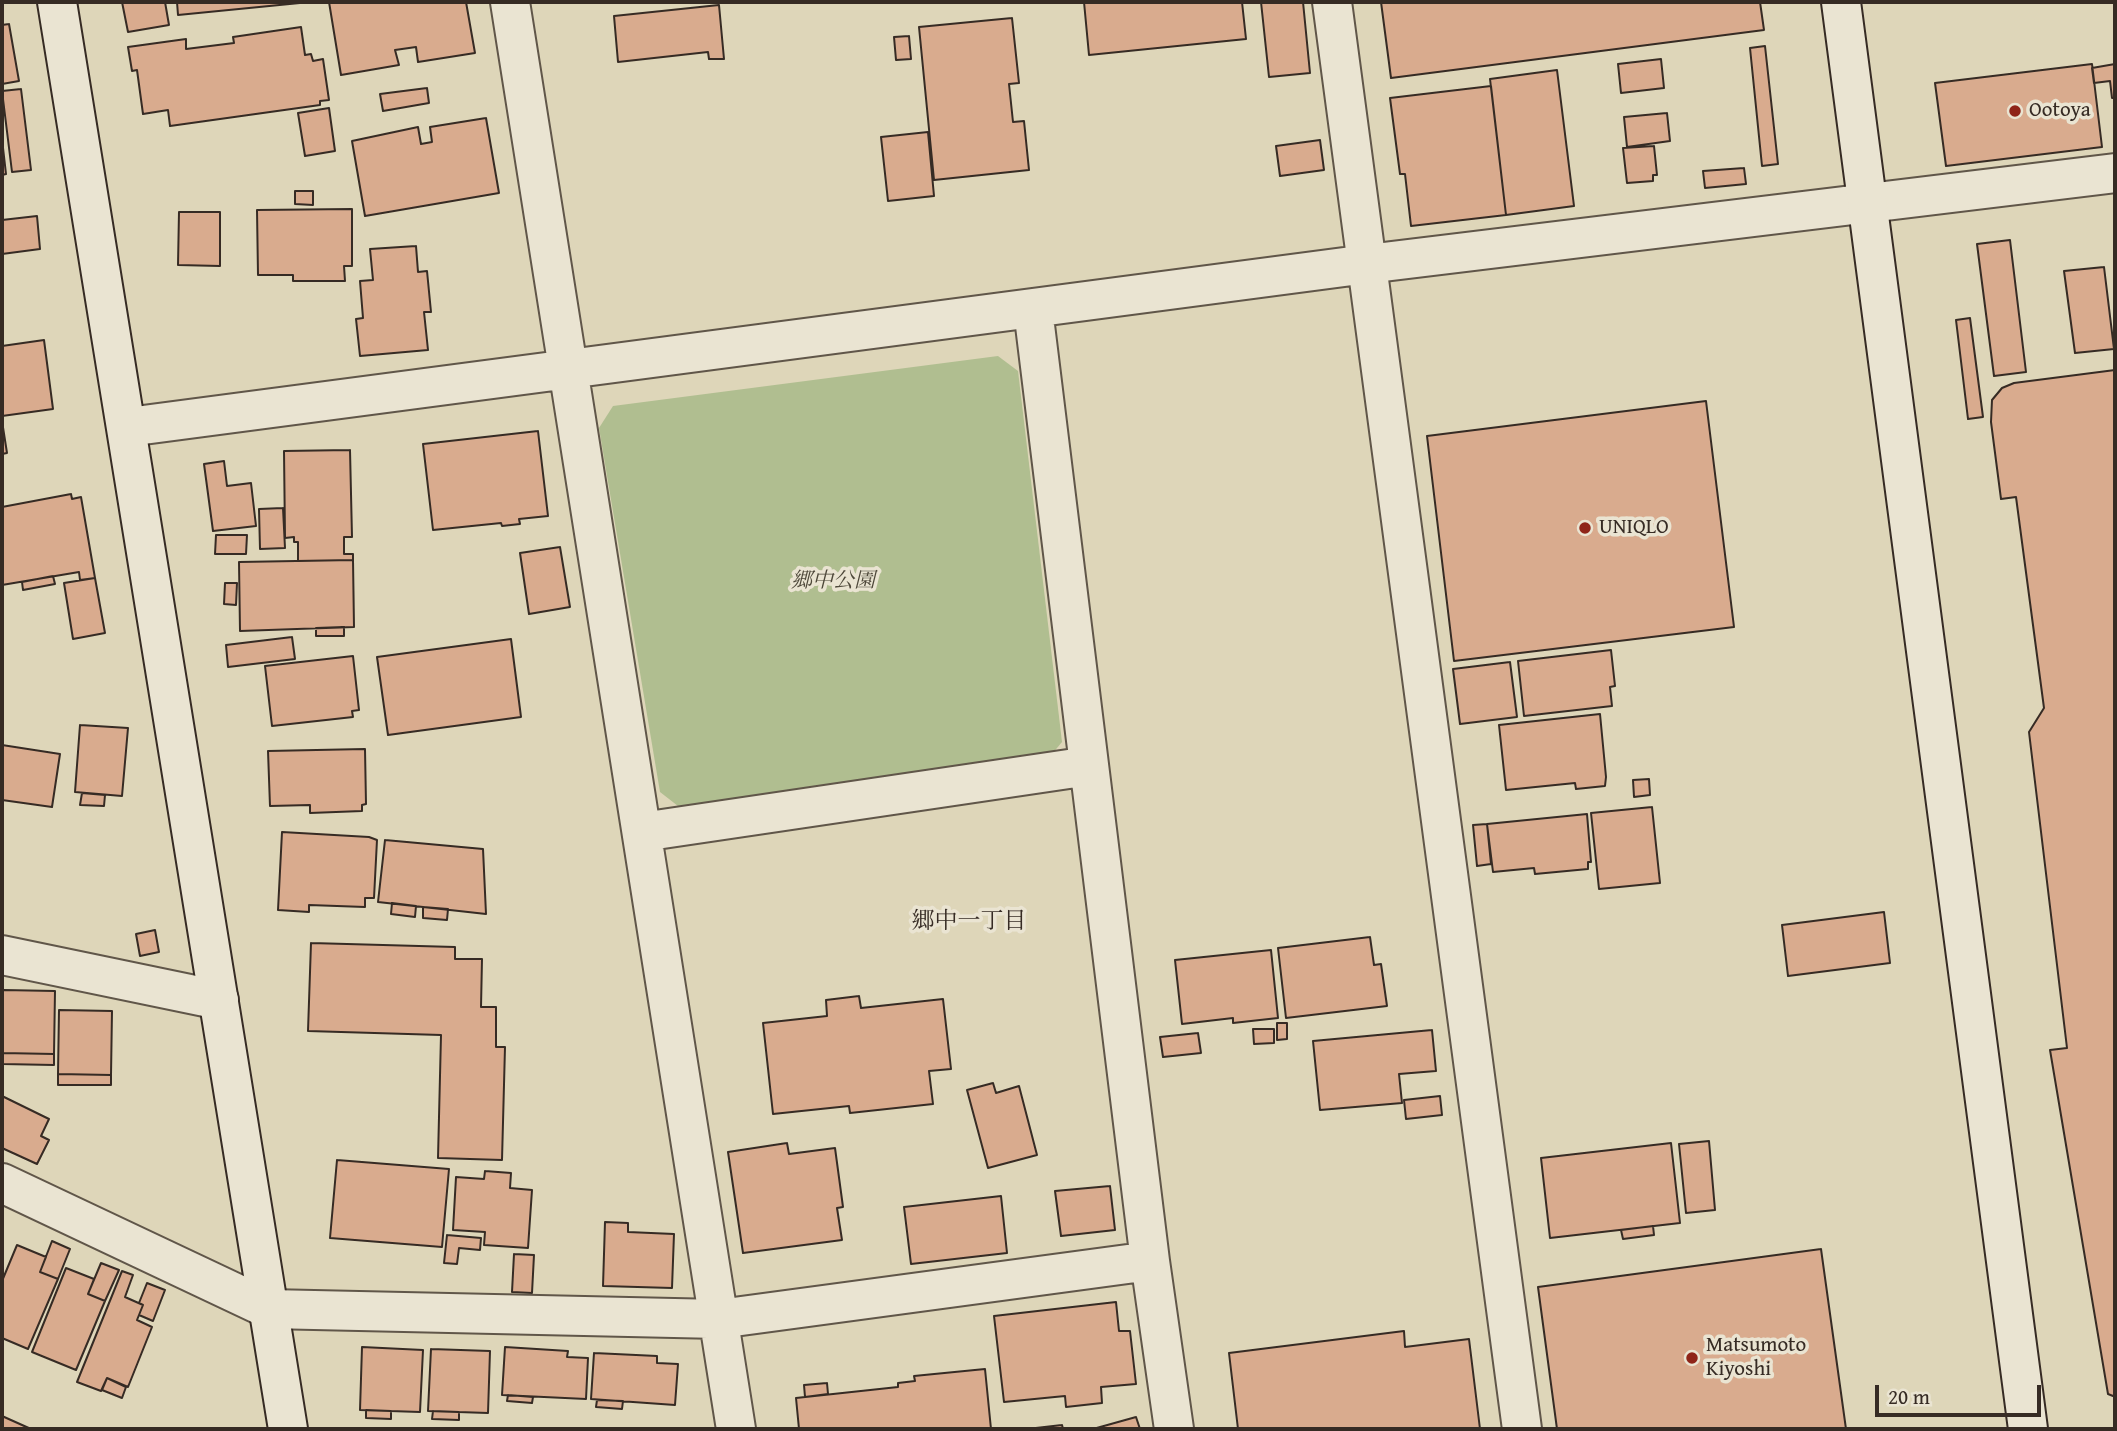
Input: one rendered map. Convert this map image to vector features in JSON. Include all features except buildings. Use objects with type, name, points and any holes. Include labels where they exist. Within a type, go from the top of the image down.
[{"type":"street","points":[[57,2],[288,1429]]},
{"type":"street","points":[[510,2],[736,1429]]},
{"type":"street","points":[[1332,2],[1522,1429]]},
{"type":"street","points":[[1841,2],[2028,1429]]},
{"type":"street","points":[[128,428],[1367,264],[2115,173]]},
{"type":"street","points":[[1033,309],[1150,1261],[1174,1429]]},
{"type":"street","points":[[642,832],[1089,766]]},
{"type":"street","points":[[2,955],[219,1000]]},
{"type":"street","points":[[2,1183],[269,1309],[719,1319],[1150,1261]]},
{"type":"green space","name":"郷中公園","points":[[998,356],[1018,371],[1062,742],[1047,760],[678,806],[660,792],[599,428],[613,406]]},
{"type":"place","name":"Ootoya","points":[[2015,111]]},
{"type":"place","name":"UNIQLO","points":[[1585,528]]},
{"type":"place","name":"Matsumoto Kiyoshi","points":[[1692,1358]]},
{"type":"district","name":"郷中一丁目","points":[[969,922]]}]
